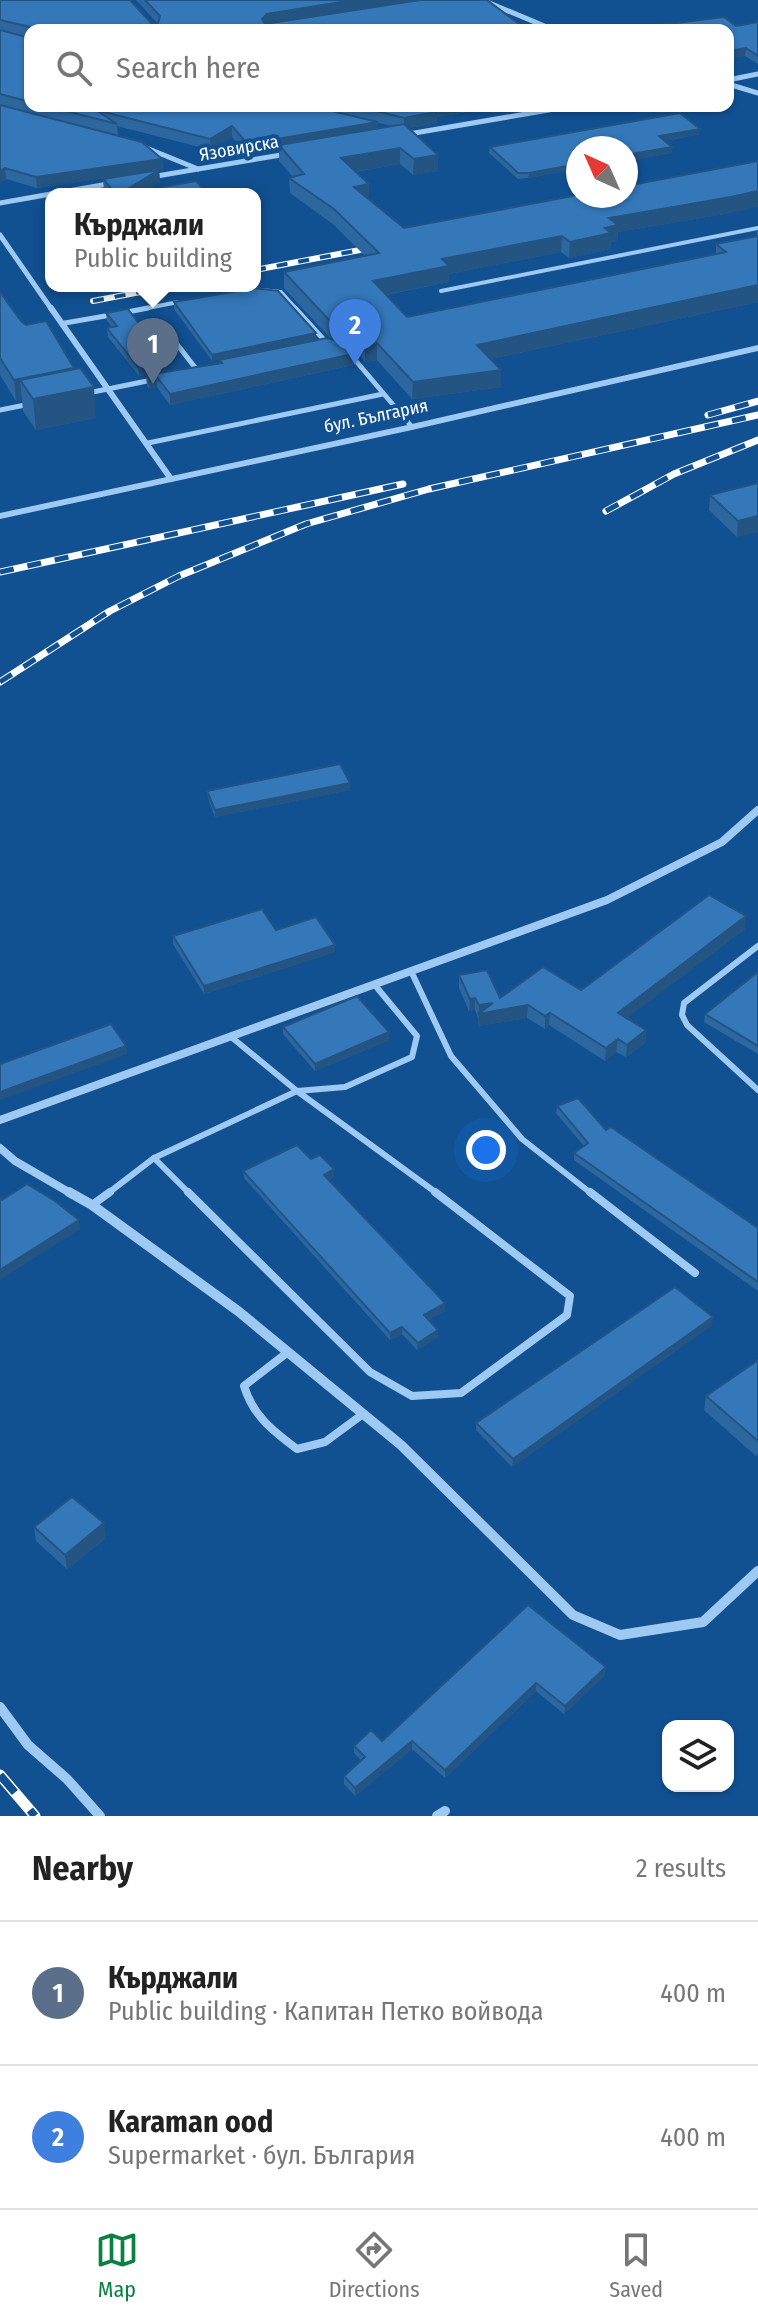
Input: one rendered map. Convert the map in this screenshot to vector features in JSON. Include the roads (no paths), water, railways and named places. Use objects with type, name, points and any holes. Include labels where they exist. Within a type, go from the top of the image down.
[{"type":"street","points":[[482,0],[540,24]]},
{"type":"street","points":[[734,80],[758,74]]},
{"type":"street","points":[[734,84],[758,93]]},
{"type":"street","points":[[390,134],[536,112]]},
{"type":"street","points":[[140,146],[199,169]]},
{"type":"street","name":"Язовирска","points":[[140,179],[302,152]]},
{"type":"street","points":[[85,188],[125,181]]},
{"type":"street","points":[[0,203],[45,195]]},
{"type":"street","points":[[0,235],[65,323],[171,479]]},
{"type":"street","name":"бул. България","points":[[0,516],[758,348]]},
{"type":"street","points":[[0,1120],[607,900],[671,871],[722,842],[758,810]]},
{"type":"street","points":[[0,1148],[15,1161],[92,1205],[238,1311],[401,1445],[573,1615],[620,1635],[703,1622],[758,1571]]},
{"type":"street","points":[[0,1707],[28,1745],[67,1779],[100,1816]]},
{"type":"lane","points":[[441,291],[758,228]]},
{"type":"lane","points":[[261,288],[281,292],[327,343]]},
{"type":"lane","points":[[65,323],[182,302]]},
{"type":"lane","points":[[169,334],[197,370]]},
{"type":"lane","points":[[313,346],[327,343],[337,346]]},
{"type":"lane","points":[[346,348],[412,427]]},
{"type":"lane","points":[[183,374],[212,367]]},
{"type":"lane","points":[[83,394],[154,380]]},
{"type":"lane","points":[[148,443],[383,394]]},
{"type":"lane","points":[[0,410],[41,402]]},
{"type":"lane","points":[[758,946],[684,1003],[682,1015],[687,1025],[758,1090]]},
{"type":"lane","points":[[411,971],[451,1056],[522,1139],[695,1273]]},
{"type":"lane","points":[[92,1205],[154,1158],[297,1091],[345,1087],[412,1057],[417,1036],[374,984]]},
{"type":"lane","points":[[154,1158],[370,1372],[412,1396],[461,1393],[567,1315],[570,1296],[392,1158],[297,1091],[230,1036]]},
{"type":"lane","points":[[288,1352],[244,1386],[249,1407],[275,1433],[297,1449],[325,1442],[363,1414]]},
{"type":"railway","points":[[261,269],[381,246]]},
{"type":"railway","points":[[93,301],[140,292]]},
{"type":"railway","points":[[708,415],[758,401]]},
{"type":"railway","points":[[0,682],[110,611],[179,576],[306,524],[429,489],[758,415]]},
{"type":"railway","points":[[606,511],[674,474],[758,440]]},
{"type":"railway","points":[[0,572],[403,484]]},
{"type":"railway","points":[[0,1775],[35,1816]]},
{"type":"place","name":"Karaman ood","points":[[355,365]]},
{"type":"place","name":"Кърджали","points":[[153,384]]}]
